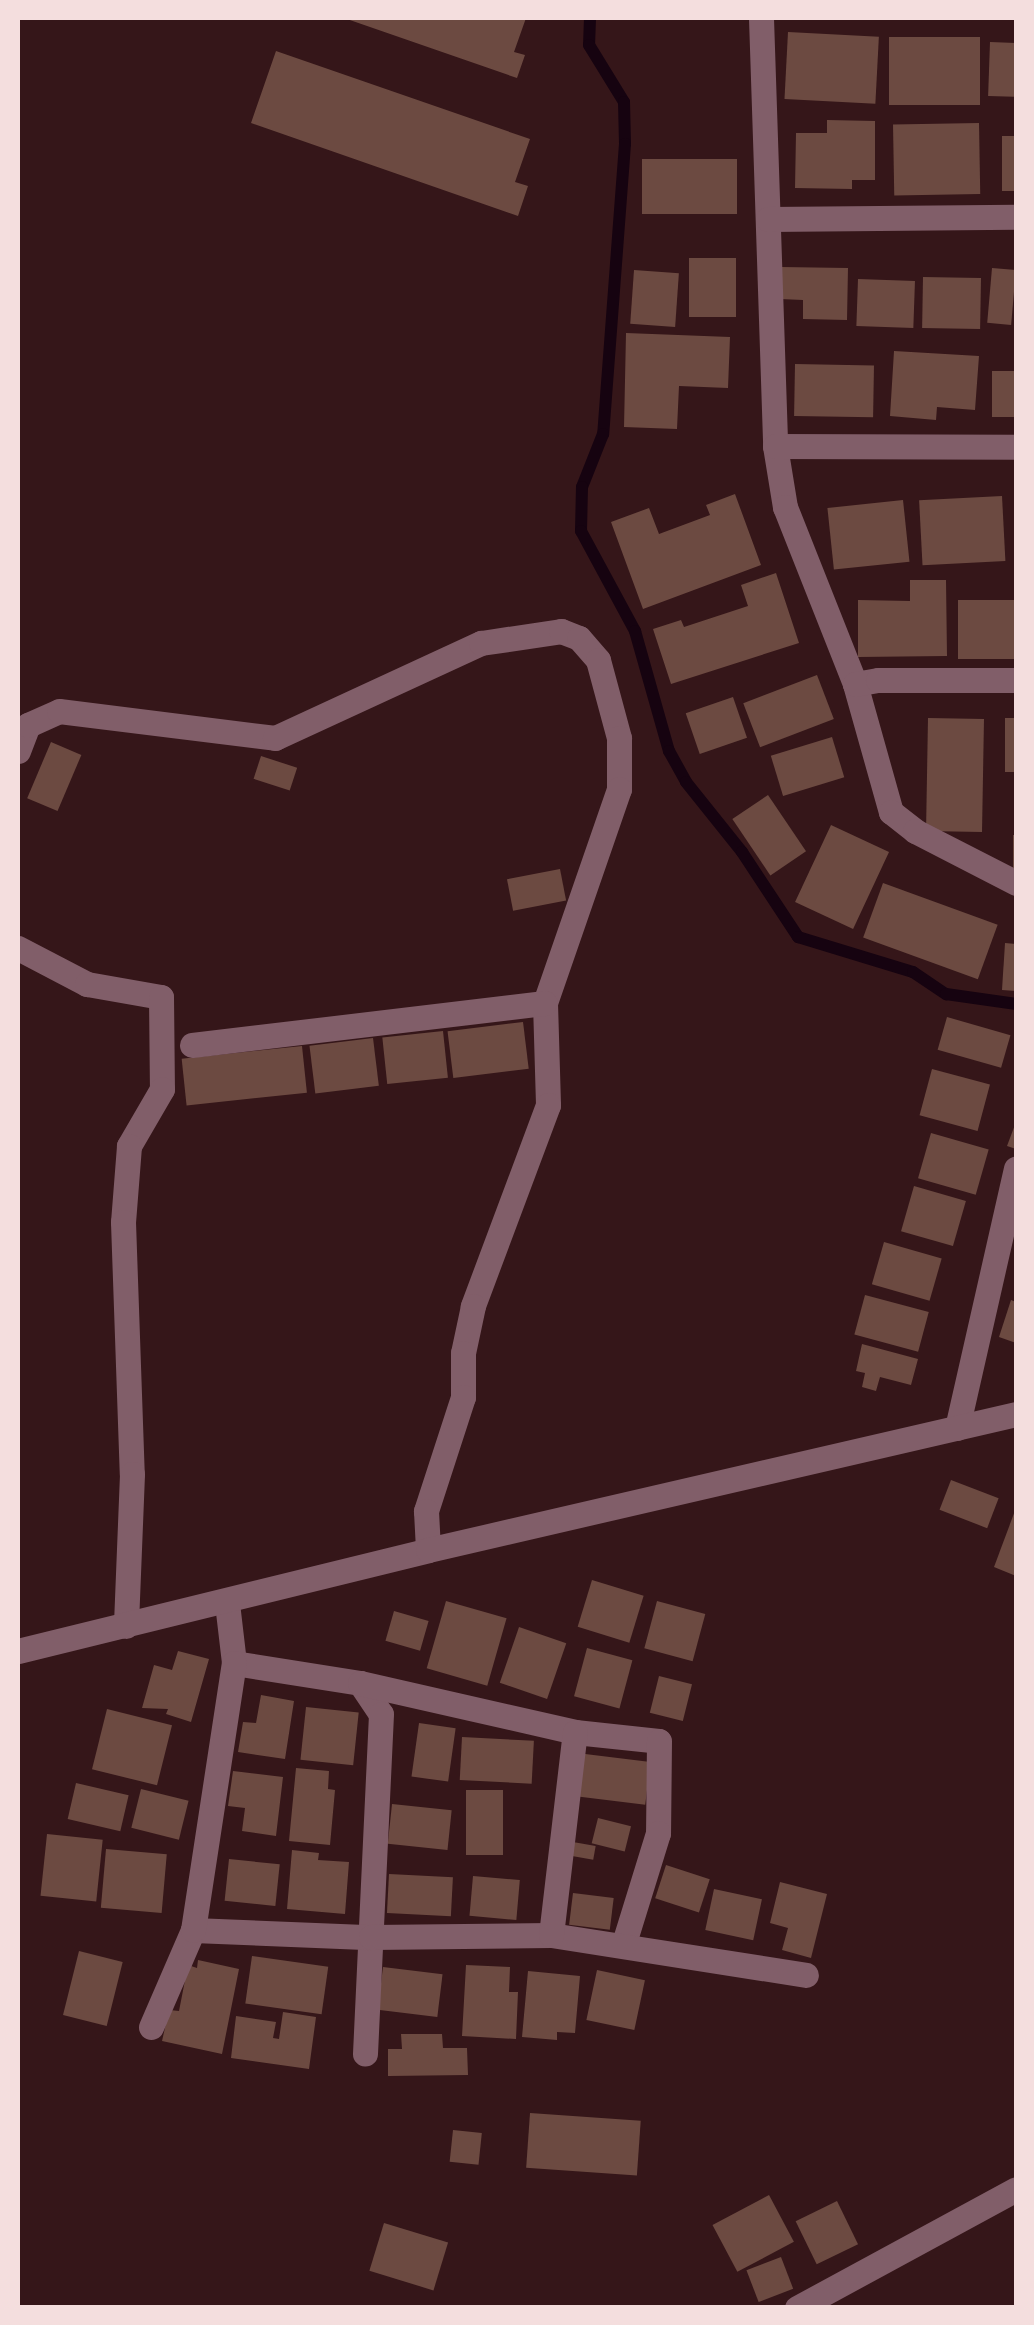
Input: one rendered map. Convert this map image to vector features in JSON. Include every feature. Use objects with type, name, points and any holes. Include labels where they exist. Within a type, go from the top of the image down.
[{"type":"street","points":[[762,18],[775,446],[785,507],[855,684],[891,812],[915,831],[1016,882]]},
{"type":"street","points":[[768,220],[1016,218]]},
{"type":"street","points":[[775,446],[1016,447]]},
{"type":"street","points":[[18,751],[28,726],[58,711],[275,738],[481,642],[561,631],[579,638],[598,660],[619,738],[621,776],[545,1003],[548,1105],[473,1306],[464,1353],[463,1397],[426,1511],[428,1550]]},
{"type":"street","points":[[855,684],[1016,680]]},
{"type":"street","points":[[18,948],[87,984],[161,996],[162,1088],[130,1146],[123,1222],[132,1474],[126,1626]]},
{"type":"street","points":[[192,1045],[545,1003]]},
{"type":"street","points":[[957,1428],[1016,1169]]},
{"type":"street","points":[[18,1651],[228,1603],[428,1550],[1016,1414]]},
{"type":"street","points":[[151,2027],[193,1930],[234,1664],[228,1603]]},
{"type":"street","points":[[234,1664],[360,1682],[576,1732],[659,1741],[658,1833],[624,1943]]},
{"type":"street","points":[[360,1682],[380,1714],[365,2054]]},
{"type":"street","points":[[551,1935],[576,1732]]},
{"type":"street","points":[[193,1930],[370,1937],[551,1935],[624,1943],[806,1975]]},
{"type":"street","points":[[797,2308],[1016,2188]]},
{"type":"building","points":[[344,18],[526,18],[514,52],[525,55],[517,78]]},
{"type":"building","points":[[788,32],[879,37],[875,104],[784,99]]},
{"type":"building","points":[[889,37],[980,37],[980,105],[889,105]]},
{"type":"building","points":[[990,42],[1016,43],[1014,97],[988,96]]},
{"type":"building","points":[[276,51],[530,139],[515,182],[528,186],[518,216],[251,123]]},
{"type":"building","points":[[827,120],[875,121],[875,180],[852,180],[852,189],[795,188],[796,133],[827,133]]},
{"type":"building","points":[[979,123],[980,194],[894,195],[893,125]]},
{"type":"building","points":[[1002,136],[1016,136],[1016,191],[1002,191]]},
{"type":"building","points":[[642,159],[737,159],[737,214],[642,214]]},
{"type":"building","points":[[689,258],[736,258],[736,317],[689,317]]},
{"type":"building","points":[[781,267],[848,268],[847,320],[803,319],[803,300],[780,299]]},
{"type":"building","points":[[992,268],[1016,270],[1011,325],[987,323]]},
{"type":"building","points":[[634,270],[679,273],[675,327],[630,324]]},
{"type":"building","points":[[923,277],[981,278],[980,329],[922,328]]},
{"type":"building","points":[[858,279],[915,281],[913,328],[856,326]]},
{"type":"building","points":[[626,333],[730,337],[728,388],[679,386],[677,429],[624,427]]},
{"type":"building","points":[[894,351],[979,356],[975,410],[937,407],[936,420],[890,416]]},
{"type":"building","points":[[795,364],[874,365],[873,417],[794,416]]},
{"type":"building","points":[[992,371],[1016,371],[1016,417],[992,417]]},
{"type":"building","points":[[735,494],[761,565],[643,609],[611,522],[649,508],[659,534],[710,515],[706,505]]},
{"type":"building","points":[[1002,496],[1005,561],[923,565],[919,500]]},
{"type":"building","points":[[903,500],[909,562],[834,570],[827,508]]},
{"type":"building","points":[[776,573],[799,643],[671,684],[653,629],[681,620],[684,627],[748,606],[741,585]]},
{"type":"building","points":[[910,580],[946,580],[947,656],[858,657],[858,600],[910,601]]},
{"type":"building","points":[[958,600],[1016,600],[1016,659],[958,659]]},
{"type":"building","points":[[817,675],[834,719],[760,747],[743,703]]},
{"type":"building","points":[[733,697],[747,738],[700,754],[686,713]]},
{"type":"building","points":[[928,718],[984,719],[982,832],[926,831]]},
{"type":"building","points":[[1005,718],[1016,718],[1016,772],[1005,772]]},
{"type":"building","points":[[832,737],[844,777],[783,796],[771,756]]},
{"type":"building","points":[[51,742],[81,755],[58,811],[27,798]]},
{"type":"building","points":[[261,756],[297,768],[290,791],[254,779]]},
{"type":"building","points":[[768,795],[806,851],[770,875],[732,819]]},
{"type":"building","points":[[831,825],[889,852],[853,929],[795,902]]},
{"type":"building","points":[[1016,835],[1016,873],[1013,873]]},
{"type":"building","points":[[560,869],[566,900],[513,911],[507,879]]},
{"type":"building","points":[[883,883],[998,925],[978,979],[863,938]]},
{"type":"building","points":[[1005,943],[1016,944],[1016,991],[1002,990]]},
{"type":"building","points":[[947,1017],[1010,1035],[1001,1068],[938,1050]]},
{"type":"building","points":[[523,1022],[529,1069],[453,1078],[448,1031]]},
{"type":"building","points":[[443,1031],[448,1078],[387,1084],[382,1037]]},
{"type":"building","points":[[373,1038],[379,1086],[315,1093],[309,1046]]},
{"type":"building","points":[[302,1046],[307,1093],[187,1105],[182,1059]]},
{"type":"building","points":[[932,1069],[990,1085],[978,1131],[920,1115]]},
{"type":"building","points":[[1016,1122],[1016,1149],[1007,1146]]},
{"type":"building","points":[[931,1133],[989,1150],[976,1195],[918,1178]]},
{"type":"building","points":[[914,1186],[966,1201],[953,1246],[901,1231]]},
{"type":"building","points":[[884,1242],[942,1259],[930,1301],[872,1284]]},
{"type":"building","points":[[865,1295],[929,1312],[918,1352],[854,1335]]},
{"type":"building","points":[[1011,1300],[1016,1302],[1016,1343],[999,1337]]},
{"type":"building","points":[[862,1344],[918,1359],[911,1385],[880,1377],[876,1391],[862,1387],[865,1373],[856,1371]]},
{"type":"building","points":[[951,1480],[999,1498],[987,1528],[940,1510]]},
{"type":"building","points":[[1016,1508],[1016,1576],[994,1567]]},
{"type":"building","points":[[592,1580],[644,1596],[629,1643],[578,1627]]},
{"type":"building","points":[[446,1601],[507,1618],[487,1686],[427,1668]]},
{"type":"building","points":[[657,1601],[705,1614],[693,1661],[644,1648]]},
{"type":"building","points":[[394,1611],[429,1621],[420,1651],[385,1641]]},
{"type":"building","points":[[519,1627],[566,1643],[547,1699],[500,1683]]},
{"type":"building","points":[[587,1648],[632,1660],[619,1708],[574,1696]]},
{"type":"building","points":[[178,1651],[209,1659],[191,1722],[166,1714],[168,1709],[142,1708],[154,1665],[172,1670]]},
{"type":"building","points":[[659,1676],[692,1684],[683,1721],[650,1713]]},
{"type":"building","points":[[261,1695],[294,1701],[285,1759],[238,1752],[243,1722],[256,1723]]},
{"type":"building","points":[[306,1707],[359,1713],[353,1765],[300,1760]]},
{"type":"building","points":[[107,1709],[172,1725],[157,1785],[92,1769]]},
{"type":"building","points":[[419,1723],[456,1728],[448,1782],[411,1776]]},
{"type":"building","points":[[462,1737],[534,1741],[532,1784],[460,1780]]},
{"type":"building","points":[[577,1753],[650,1762],[645,1805],[572,1796]]},
{"type":"building","points":[[296,1768],[329,1771],[328,1789],[335,1790],[330,1845],[289,1841]]},
{"type":"building","points":[[233,1771],[283,1777],[276,1836],[242,1831],[245,1808],[228,1806]]},
{"type":"building","points":[[76,1783],[129,1795],[120,1831],[68,1819]]},
{"type":"building","points":[[141,1789],[189,1801],[179,1840],[131,1828]]},
{"type":"building","points":[[466,1790],[503,1790],[503,1855],[466,1855]]},
{"type":"building","points":[[392,1804],[452,1810],[447,1850],[388,1844]]},
{"type":"building","points":[[598,1818],[631,1826],[625,1851],[592,1843]]},
{"type":"building","points":[[47,1834],[103,1840],[96,1902],[41,1896]]},
{"type":"building","points":[[573,1842],[596,1846],[593,1860],[571,1856]]},
{"type":"building","points":[[106,1849],[167,1854],[162,1913],[101,1908]]},
{"type":"building","points":[[292,1850],[319,1853],[318,1860],[349,1862],[345,1914],[287,1909]]},
{"type":"building","points":[[229,1859],[280,1864],[275,1906],[225,1901]]},
{"type":"building","points":[[666,1865],[710,1879],[699,1913],[655,1898]]},
{"type":"building","points":[[389,1874],[453,1877],[451,1916],[387,1913]]},
{"type":"building","points":[[473,1876],[520,1880],[516,1920],[470,1916]]},
{"type":"building","points":[[780,1882],[827,1894],[811,1958],[782,1950],[788,1928],[770,1923]]},
{"type":"building","points":[[714,1889],[762,1899],[753,1940],[705,1930]]},
{"type":"building","points":[[573,1893],[614,1898],[610,1930],[569,1925]]},
{"type":"building","points":[[79,1951],[123,1962],[107,2026],[63,2015]]},
{"type":"building","points":[[252,1956],[328,1967],[322,2014],[245,2004]]},
{"type":"building","points":[[198,1960],[239,1969],[222,2054],[162,2041],[169,2010],[179,2011],[188,1965],[197,1968]]},
{"type":"building","points":[[466,1965],[510,1967],[509,1992],[518,1992],[516,2039],[462,2036]]},
{"type":"building","points":[[383,1967],[443,1974],[437,2017],[378,2010]]},
{"type":"building","points":[[597,1970],[645,1980],[634,2030],[586,2020]]},
{"type":"building","points":[[528,1971],[580,1976],[575,2033],[557,2032],[557,2040],[522,2037]]},
{"type":"building","points":[[283,2012],[316,2017],[309,2069],[231,2058],[236,2016],[276,2022],[273,2038],[279,2039]]},
{"type":"building","points":[[401,2034],[442,2034],[443,2048],[467,2048],[468,2075],[388,2076],[388,2049],[402,2049]]},
{"type":"building","points":[[530,2113],[641,2121],[637,2176],[526,2168]]},
{"type":"building","points":[[453,2130],[482,2133],[478,2165],[450,2162]]},
{"type":"building","points":[[769,2195],[794,2242],[737,2272],[712,2225]]},
{"type":"building","points":[[837,2201],[858,2244],[817,2264],[796,2221]]},
{"type":"building","points":[[384,2223],[448,2243],[433,2290],[369,2271]]},
{"type":"building","points":[[781,2257],[793,2289],[759,2302],[746,2270]]},
{"type":"waterway","points":[[590,18],[589,45],[624,102],[625,144],[603,434],[582,487],[581,531],[635,631],[669,751],[686,782],[742,852],[798,937],[913,972],[946,994],[1016,1004]]}]
